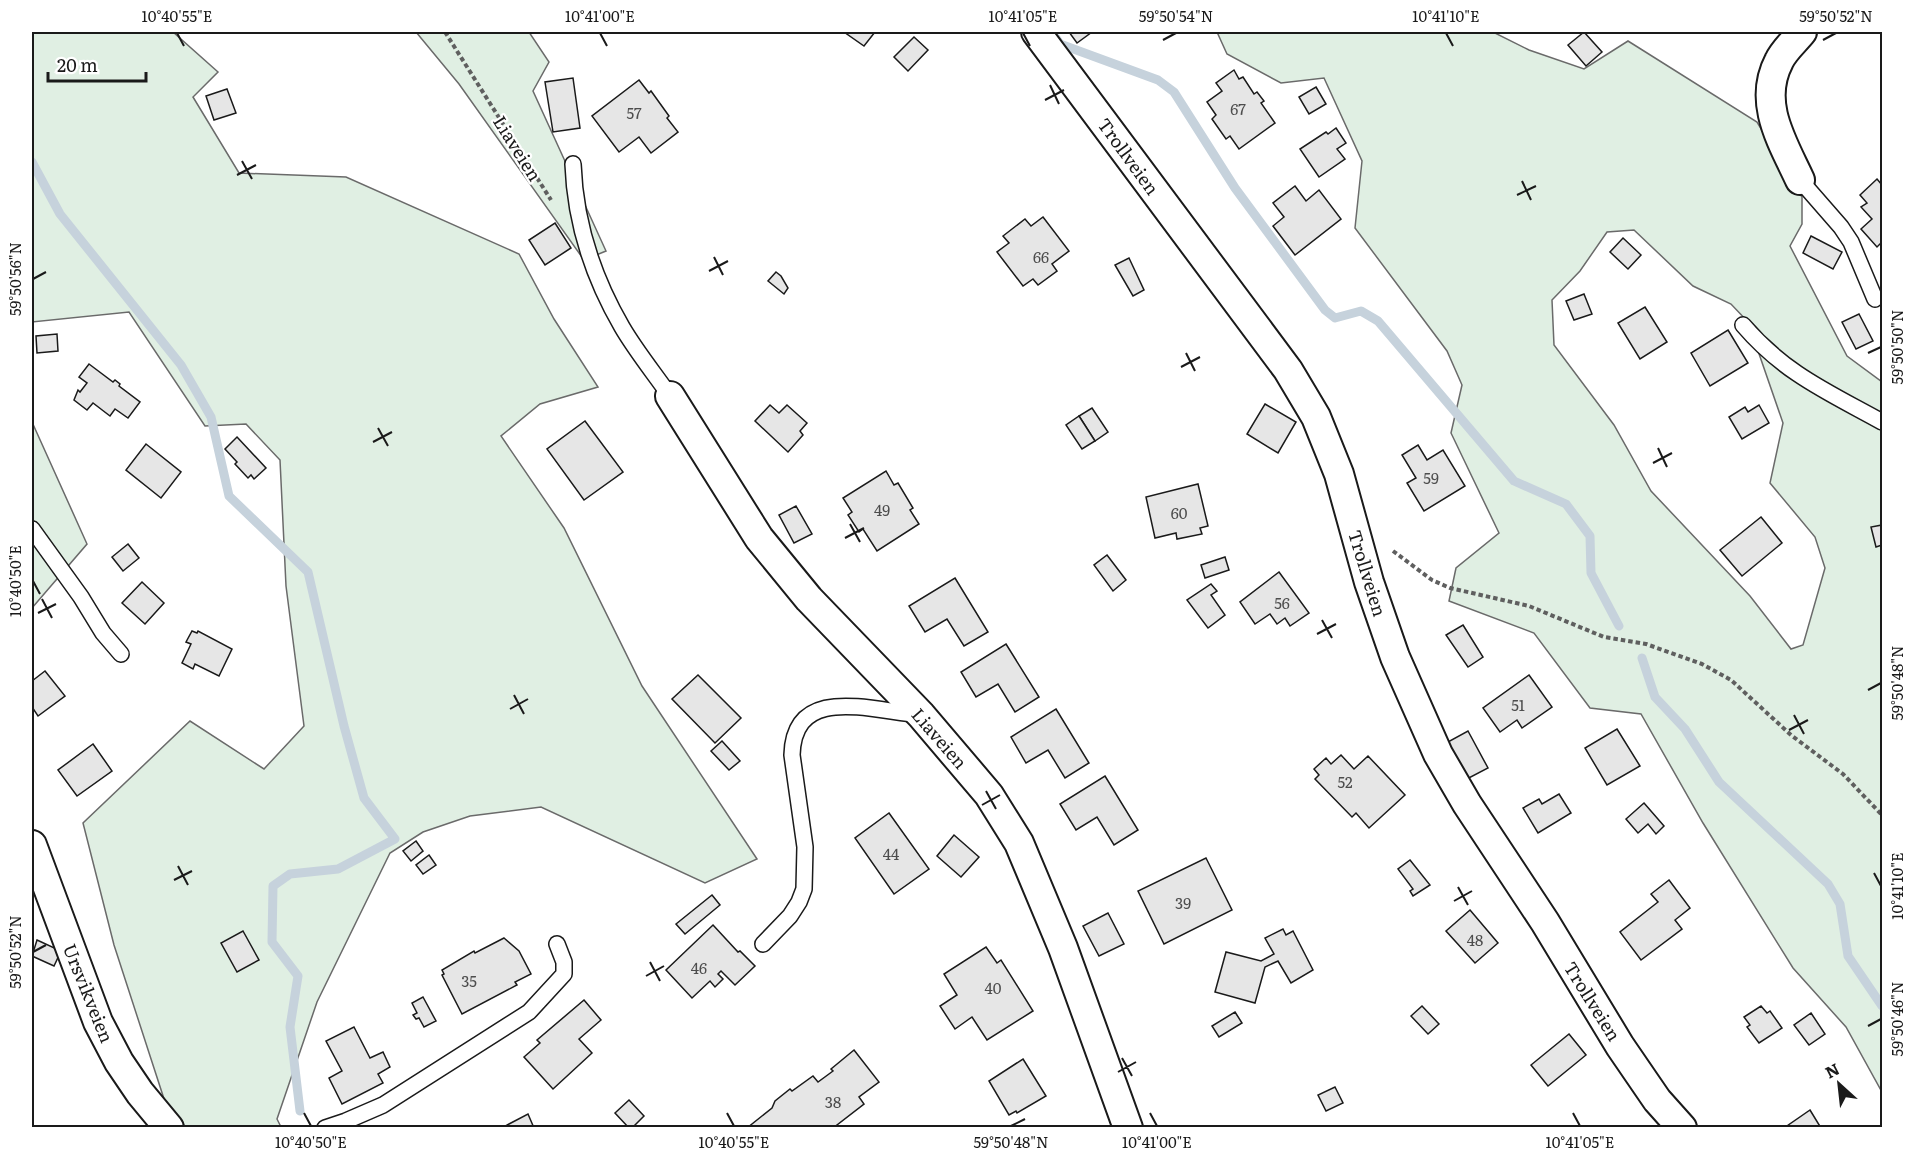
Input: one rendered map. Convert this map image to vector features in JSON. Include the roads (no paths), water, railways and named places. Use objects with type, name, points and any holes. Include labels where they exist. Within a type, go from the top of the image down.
[{"type":"street","name":"Trollveien","points":[[1036,32],[1288,370],[1312,409],[1339,474],[1369,582],[1395,657],[1438,754],[1467,804],[1545,922],[1620,1046],[1678,1127]]},
{"type":"street","points":[[1800,180],[1773,122],[1770,92],[1779,61],[1802,32]]},
{"type":"street","name":"Liaveien","points":[[670,396],[759,538],[809,599],[921,715],[989,795],[1019,843],[1063,948],[1128,1128]]},
{"type":"street","name":"Ursvikveien","points":[[32,845],[98,1022],[124,1070],[170,1128]]},
{"type":"lane","points":[[573,164],[579,215],[592,264],[622,327],[670,396]]},
{"type":"lane","points":[[1800,180],[1851,242],[1875,299]]},
{"type":"lane","points":[[1743,325],[1763,348],[1794,373],[1882,422]]},
{"type":"lane","points":[[32,529],[81,597],[103,633],[121,654]]},
{"type":"lane","points":[[763,944],[790,916],[804,890],[805,847],[792,755],[792,742],[796,731],[805,719],[833,705],[852,705],[901,714],[921,715]]},
{"type":"lane","points":[[325,1128],[382,1105],[529,1012],[564,974],[564,962],[557,944]]},
{"type":"waterway","points":[[1056,38],[1060,44],[1158,80],[1174,92],[1235,188],[1325,310],[1335,318],[1361,311],[1378,321],[1514,481],[1566,504],[1590,536],[1591,573],[1619,626]]},
{"type":"waterway","points":[[32,162],[60,214],[181,365],[211,417],[229,496],[308,572],[344,726],[364,798],[395,839],[338,869],[290,874],[273,886],[272,942],[298,976],[290,1027],[300,1111]]},
{"type":"waterway","points":[[1642,658],[1655,697],[1685,729],[1719,782],[1828,884],[1840,904],[1848,956],[1882,1006]]}]
